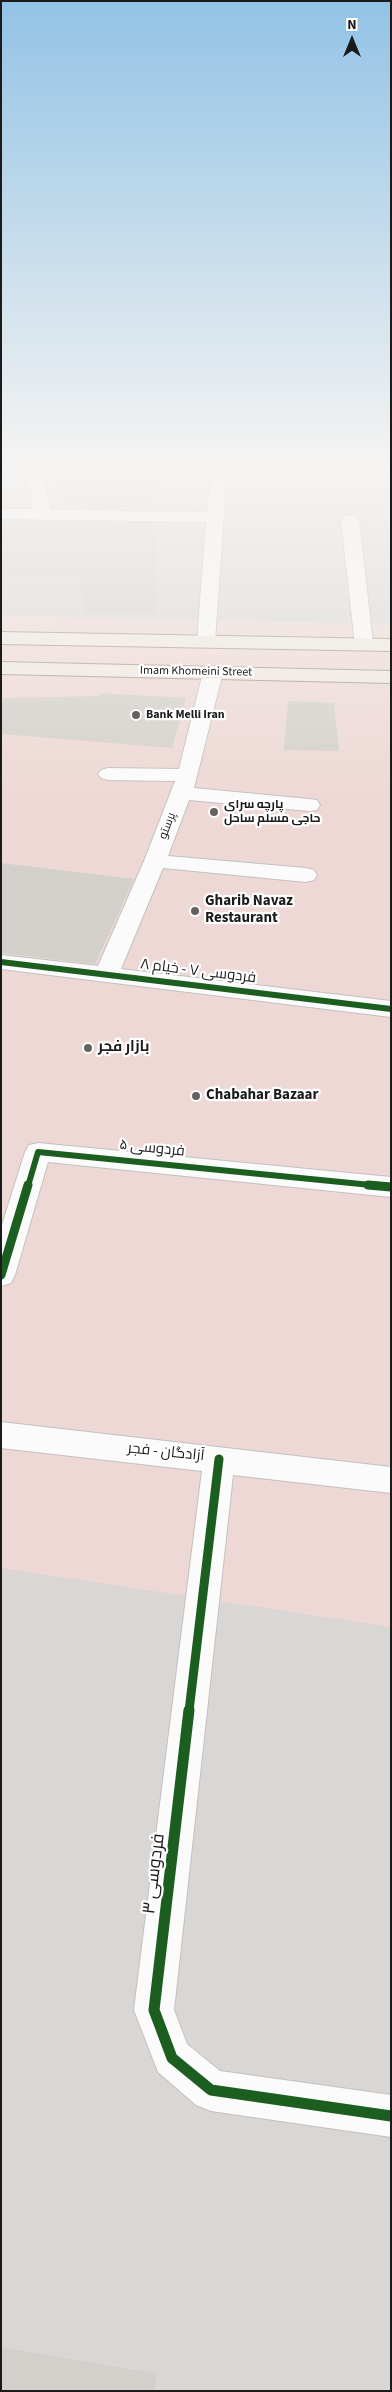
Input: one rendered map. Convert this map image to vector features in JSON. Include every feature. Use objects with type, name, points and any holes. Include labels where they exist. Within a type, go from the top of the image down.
[{"type":"main road","points":[[1,638],[391,645]]},
{"type":"main road","name":"Imam Khomeini Street","points":[[1,668],[391,677]]},
{"type":"street","points":[[206,641],[211,581]]},
{"type":"street","points":[[357,581],[364,644]]},
{"type":"street","name":"پرستو","points":[[107,974],[155,861],[184,784],[212,672]]},
{"type":"street","points":[[108,774],[184,784],[309,805]]},
{"type":"street","points":[[155,861],[306,875]]},
{"type":"street","name":"فردوسی ۷ - خیام ۸","points":[[1,962],[391,1009]]},
{"type":"street","name":"فردوسی ۵","points":[[1,1276],[38,1152],[391,1188]]},
{"type":"street","name":"آزادگان - فجر","points":[[1,1435],[391,1480]]},
{"type":"street","name":"فردوسی ۳","points":[[220,1459],[154,2010],[172,2058],[211,2090],[391,2116]]},
{"type":"shaded area","points":[[1,581],[391,581],[391,2391],[1,2391]]},
{"type":"shaded area","name":"Chabahar Bazaar","points":[[1,616],[391,624],[391,1627],[1,1568]]},
{"type":"building","points":[[80,581],[156,581],[156,614],[84,614]]},
{"type":"building","points":[[101,693],[186,698],[172,748],[1,734],[1,698],[99,696]]},
{"type":"building","points":[[288,701],[334,703],[339,751],[284,750]]},
{"type":"building","points":[[1,863],[134,879],[95,964],[1,953]]},
{"type":"building","points":[[1,2347],[156,2374],[155,2391],[1,2391]]},
{"type":"cycle path","points":[[1,962],[391,1009]]},
{"type":"cycle path","points":[[1,1275],[38,1152],[391,1187]]},
{"type":"cycle path","points":[[219,1459],[154,2010],[172,2058],[211,2090],[391,2116]]},
{"type":"place","name":"Bank Melli Iran","points":[[136,715]]},
{"type":"place","name":"پارچه سرای حاجی مسلم ساحل","points":[[214,812]]},
{"type":"place","name":"Gharib Navaz Restaurant","points":[[195,911]]},
{"type":"place","name":"بازار فجر","points":[[88,1048]]},
{"type":"place","name":"Chabahar Bazaar","points":[[196,1096]]}]
